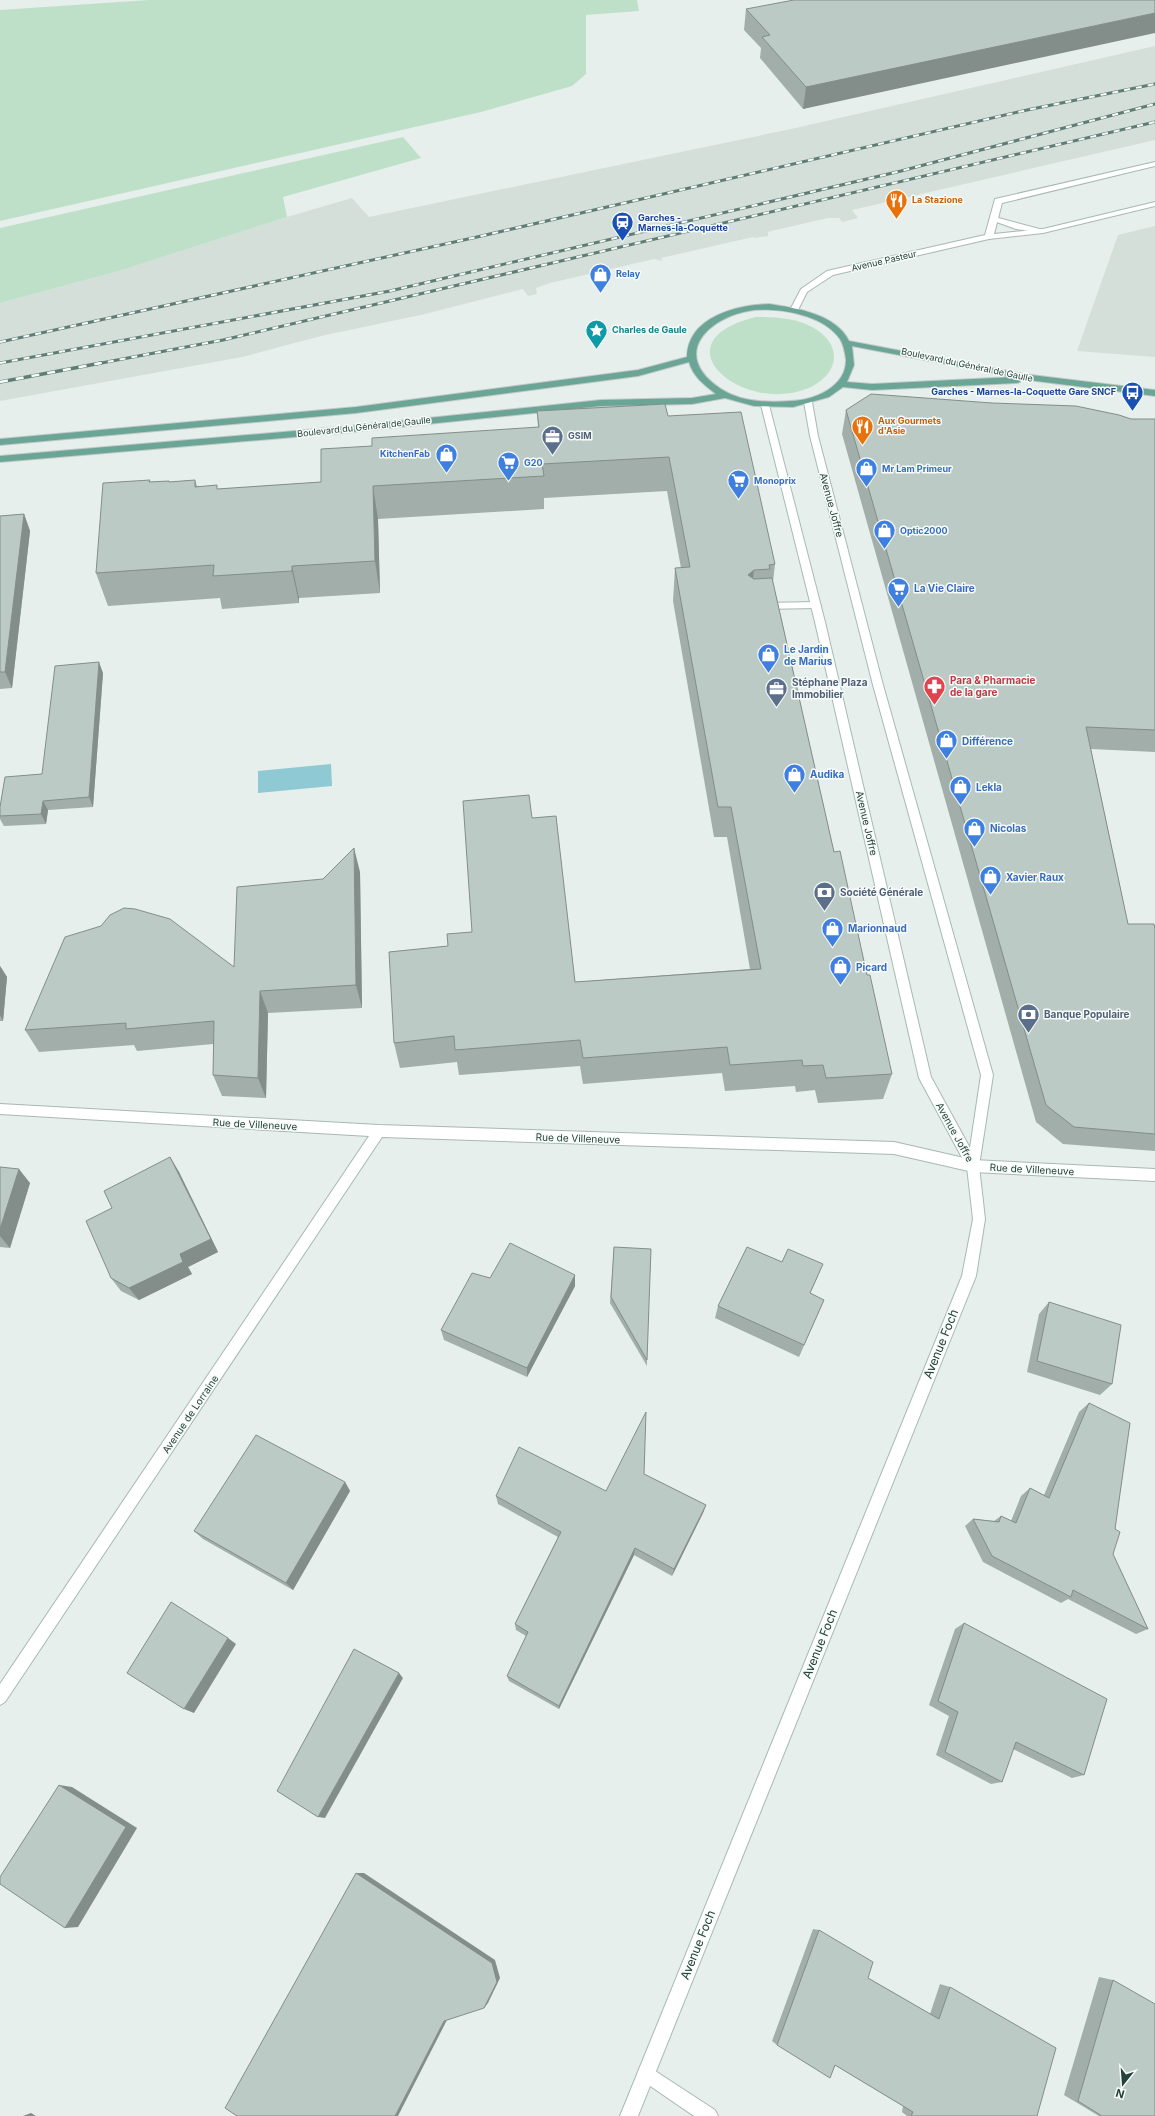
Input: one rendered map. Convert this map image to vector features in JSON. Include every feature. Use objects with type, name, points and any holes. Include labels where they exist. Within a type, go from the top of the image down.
[{"type":"main road","points":[[769,307],[794,310],[817,318],[835,329],[847,343],[851,357],[850,371],[841,384],[827,394],[808,402],[780,406],[765,405],[727,395],[713,388],[695,368],[692,358],[692,346],[697,335],[706,325],[723,315],[745,309],[769,307]]},
{"type":"main road","name":"Boulevard du Général de Gaulle","points":[[847,343],[879,347],[944,362],[1037,379]]},
{"type":"main road","name":"Boulevard du Général de Gaulle","points":[[0,442],[364,409],[631,374],[692,358]]},
{"type":"main road","points":[[1037,379],[1155,393]]},
{"type":"main road","name":"Boulevard du Général de Gaulle","points":[[841,384],[872,387],[1037,379]]},
{"type":"main road","name":"Boulevard du Général de Gaulle","points":[[0,459],[341,430],[601,403],[692,401],[727,395]]},
{"type":"street","points":[[989,237],[998,201],[1155,164]]},
{"type":"street","name":"Avenue Pasteur","points":[[794,310],[804,291],[830,273],[989,237],[1042,231],[1155,204]]},
{"type":"street","points":[[994,218],[1019,227],[1042,231]]},
{"type":"street","name":"Avenue Joffre","points":[[808,402],[814,436],[878,685],[987,1075],[974,1166]]},
{"type":"street","name":"Avenue Joffre","points":[[765,405],[816,605],[925,1078],[974,1166]]},
{"type":"street","points":[[750,607],[816,605]]},
{"type":"street","name":"Rue de Villeneuve","points":[[0,1109],[379,1131],[894,1148],[974,1166],[1155,1175]]},
{"type":"street","name":"Avenue de Lorraine","points":[[0,1697],[379,1131]]},
{"type":"street","name":"Avenue Foch","points":[[629,2116],[969,1276],[979,1219],[974,1166]]},
{"type":"street","points":[[646,2073],[709,2116]]},
{"type":"shaded area","points":[[1155,46],[1155,140],[852,210],[858,218],[842,222],[839,218],[828,218],[771,231],[768,232],[768,236],[753,237],[661,258],[663,261],[654,259],[550,283],[536,288],[537,294],[528,296],[523,289],[425,314],[321,336],[242,357],[0,401],[0,303],[119,271],[287,217],[352,198],[369,217],[791,129]]},
{"type":"shaded area","points":[[1155,226],[1155,357],[1077,351],[1118,235]]},
{"type":"green space","points":[[149,0],[637,0],[639,11],[586,15],[586,74],[572,86],[481,112],[0,221],[0,10]]},
{"type":"green space","points":[[403,137],[421,158],[283,197],[287,217],[119,271],[0,303],[0,228]]},
{"type":"green space","points":[[756,317],[792,320],[812,327],[823,334],[830,342],[834,360],[826,376],[806,389],[781,394],[756,392],[735,384],[719,371],[710,357],[712,342],[727,328]]},
{"type":"water","points":[[331,764],[332,786],[258,793],[258,771]]},
{"type":"building","points":[[794,0],[1155,0],[1155,13],[806,87],[762,37],[770,35],[746,9]]},
{"type":"building","points":[[871,394],[992,403],[1076,406],[1131,419],[1155,419],[1155,730],[1086,727],[1128,924],[1154,924],[1155,929],[1155,1134],[1074,1127],[1046,1105],[846,410]]},
{"type":"building","points":[[665,404],[668,416],[741,412],[775,564],[769,565],[770,569],[754,570],[748,575],[754,579],[772,578],[834,852],[840,851],[867,975],[870,975],[892,1074],[826,1078],[823,1065],[803,1066],[802,1060],[730,1065],[727,1047],[583,1058],[580,1040],[455,1050],[454,1036],[394,1043],[389,952],[448,946],[447,934],[472,932],[463,801],[529,795],[532,818],[556,816],[575,982],[761,969],[731,807],[718,807],[675,568],[690,567],[669,457],[542,464],[544,476],[373,486],[375,561],[292,566],[292,571],[213,576],[214,565],[96,573],[103,483],[150,480],[149,482],[195,480],[195,487],[217,485],[217,489],[321,482],[321,449],[372,446],[372,438],[539,427],[537,411]]},
{"type":"building","points":[[24,514],[5,672],[0,672],[0,516]]},
{"type":"building","points":[[99,662],[89,797],[43,801],[41,814],[0,816],[5,777],[42,774],[55,666]]},
{"type":"building","points":[[354,848],[356,985],[260,991],[258,1078],[213,1075],[214,1021],[126,1029],[126,1023],[25,1030],[65,937],[101,926],[110,915],[124,908],[135,909],[170,919],[234,967],[237,887],[323,879]]},
{"type":"building","points":[[170,1157],[211,1239],[180,1254],[183,1262],[129,1288],[111,1278],[86,1221],[112,1208],[104,1191]]},
{"type":"building","points":[[0,1167],[19,1169],[0,1229]]},
{"type":"building","points":[[510,1243],[575,1275],[527,1368],[441,1330],[472,1273],[490,1278]]},
{"type":"building","points":[[614,1247],[651,1249],[647,1360],[611,1297]]},
{"type":"building","points":[[747,1247],[782,1262],[788,1249],[823,1264],[810,1293],[824,1300],[804,1345],[718,1306]]},
{"type":"building","points":[[1049,1302],[1121,1325],[1112,1384],[1037,1361]]},
{"type":"building","points":[[1089,1403],[1130,1423],[1115,1529],[1120,1532],[1113,1554],[1148,1629],[1073,1590],[1071,1597],[992,1556],[973,1519],[999,1522],[1001,1516],[1016,1523],[1030,1488],[1049,1498]]},
{"type":"building","points":[[646,1412],[644,1474],[706,1505],[674,1569],[635,1548],[559,1706],[507,1676],[528,1632],[515,1624],[561,1532],[496,1496],[519,1447],[606,1491]]},
{"type":"building","points":[[256,1435],[345,1482],[286,1583],[194,1531]]},
{"type":"building","points":[[171,1602],[228,1638],[184,1709],[127,1673]]},
{"type":"building","points":[[964,1623],[1107,1699],[1084,1775],[1016,1742],[1002,1782],[945,1752],[958,1712],[938,1701]]},
{"type":"building","points":[[354,1649],[399,1673],[318,1817],[277,1791]]},
{"type":"building","points":[[59,1785],[126,1827],[65,1928],[0,1884],[0,1877]]},
{"type":"building","points":[[356,1873],[492,1963],[497,1982],[484,2008],[444,2021],[395,2116],[237,2116],[225,2108]]},
{"type":"building","points":[[819,1930],[873,1962],[868,1978],[939,2019],[950,1987],[1056,2048],[1037,2116],[911,2116],[913,2112],[835,2065],[830,2078],[777,2045]]},
{"type":"building","points":[[1113,1980],[1155,2004],[1155,2116],[1102,2116],[1078,2101]]},
{"type":"railway","points":[[0,342],[477,237],[1027,110],[1155,84]]},
{"type":"railway","points":[[0,363],[390,291],[901,171],[1155,104]]},
{"type":"railway","points":[[96,364],[223,340],[1155,122]]},
{"type":"railway","points":[[0,382],[101,363]]},
{"type":"place","name":"La Stazione","points":[[897,220]]},
{"type":"place","name":"Garches - Marnes-la-Coquette","points":[[622,242]]},
{"type":"place","name":"Relay","points":[[601,294]]},
{"type":"place","name":"Charles de Gaule","points":[[596,350]]},
{"type":"place","name":"Garches - Marnes-la-Coquette Gare SNCF","points":[[1132,412]]},
{"type":"place","name":"Aux Gourmets d'Asie","points":[[862,446]]},
{"type":"place","name":"GSIM","points":[[553,456]]},
{"type":"place","name":"KitchenFab","points":[[446,474]]},
{"type":"place","name":"G20","points":[[508,482]]},
{"type":"place","name":"Mr Lam Primeur","points":[[866,488]]},
{"type":"place","name":"Monoprix","points":[[738,500]]},
{"type":"place","name":"Optic2000","points":[[885,550]]},
{"type":"place","name":"La Vie Claire","points":[[898,608]]},
{"type":"place","name":"Le Jardin de Marius","points":[[769,674]]},
{"type":"place","name":"Para & Pharmacie de la gare","points":[[935,706]]},
{"type":"place","name":"Stéphane Plaza Immobilier","points":[[776,708]]},
{"type":"place","name":"Différence","points":[[946,760]]},
{"type":"place","name":"Audika","points":[[794,794]]},
{"type":"place","name":"Lekla","points":[[960,806]]},
{"type":"place","name":"Nicolas","points":[[974,848]]},
{"type":"place","name":"Xavier Raux","points":[[990,896]]},
{"type":"place","name":"Société Générale","points":[[825,912]]},
{"type":"place","name":"Marionnaud","points":[[833,948]]},
{"type":"place","name":"Picard","points":[[841,986]]},
{"type":"place","name":"Banque Populaire","points":[[1029,1034]]}]
